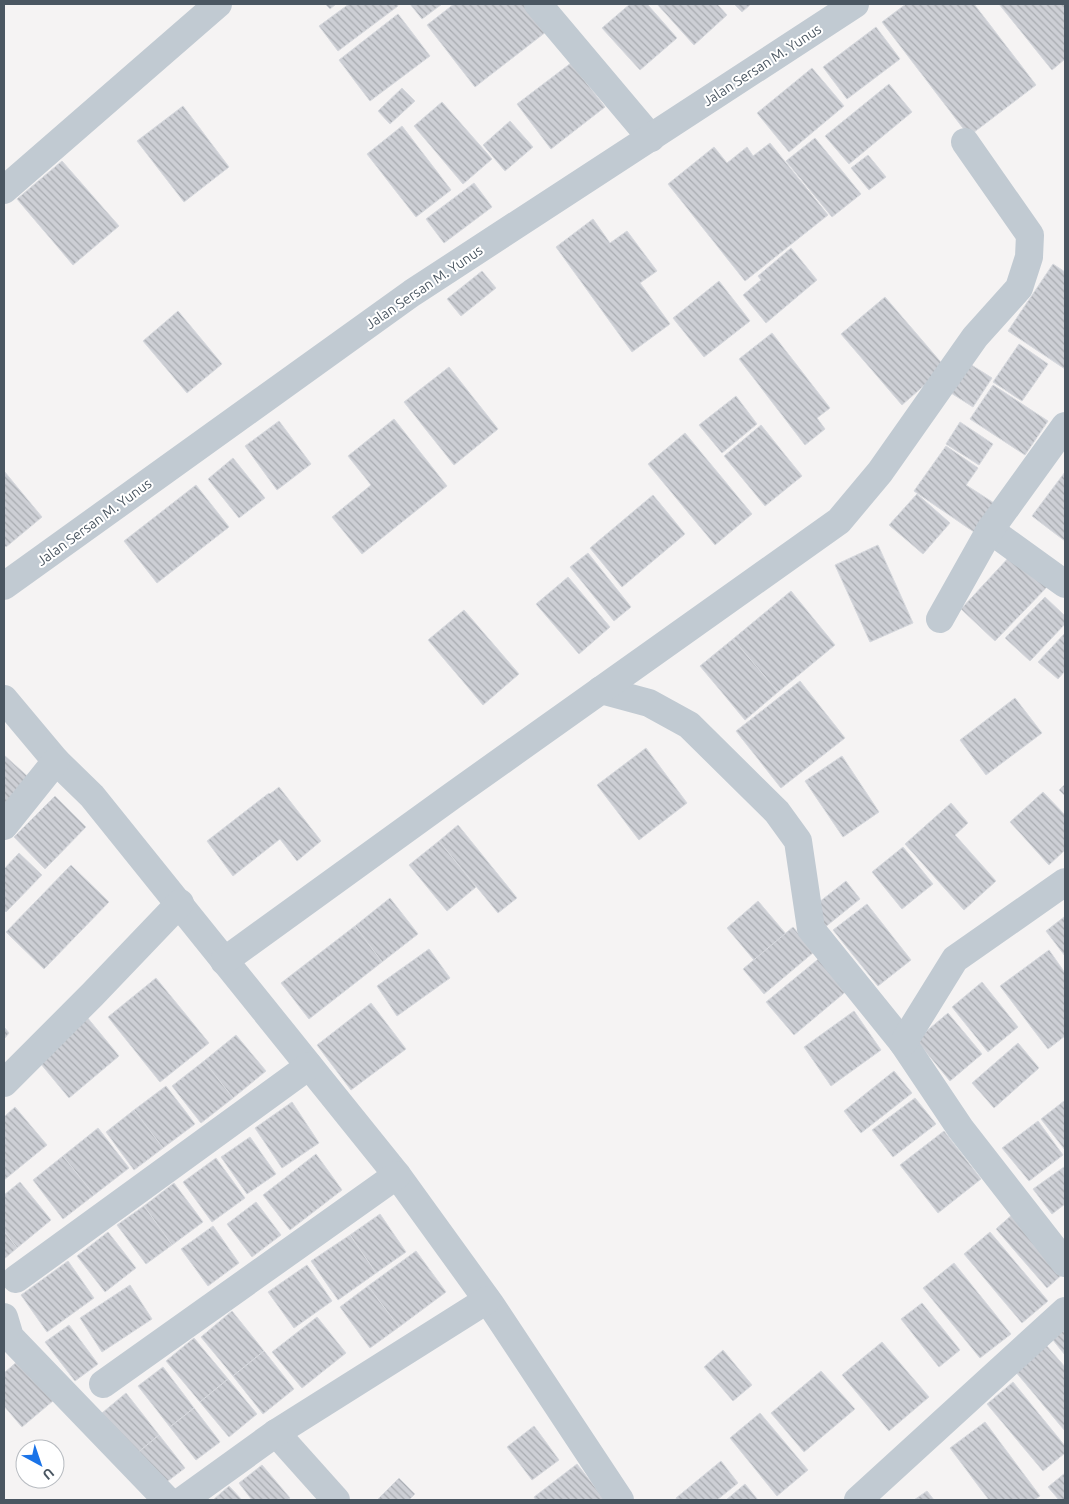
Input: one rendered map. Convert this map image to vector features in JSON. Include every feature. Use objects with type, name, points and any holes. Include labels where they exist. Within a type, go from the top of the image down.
[{"type":"street","points":[[4,190],[218,4]]},
{"type":"street","points":[[538,4],[651,138]]},
{"type":"street","name":"Jalan Sersan M. Yunus","points":[[4,586],[412,293],[855,4]]},
{"type":"street","points":[[224,961],[601,690],[839,522],[880,472],[975,337],[1019,288],[1029,256],[1030,235],[965,142]]},
{"type":"street","points":[[940,619],[990,530],[1065,426]]},
{"type":"street","points":[[990,530],[1065,584]]},
{"type":"street","points":[[601,690],[649,703],[689,725],[777,812],[798,841],[811,928],[903,1043],[960,1128],[1065,1263]]},
{"type":"street","points":[[4,699],[56,761],[92,796],[397,1175],[487,1300],[620,1500]]},
{"type":"street","points":[[4,826],[56,761]]},
{"type":"street","points":[[903,1043],[955,959],[1065,882]]},
{"type":"street","points":[[4,1083],[180,903]]},
{"type":"street","points":[[16,1279],[309,1066]]},
{"type":"street","points":[[103,1384],[397,1175]]},
{"type":"street","points":[[182,1500],[276,1434],[487,1300]]},
{"type":"street","points":[[858,1500],[1065,1311]]},
{"type":"street","points":[[6,1333],[167,1500]]},
{"type":"street","points":[[276,1434],[336,1500]]},
{"type":"building","points":[[325,4],[336,4],[330,9]]},
{"type":"building","points":[[349,4],[397,4],[398,6],[338,51],[319,26]]},
{"type":"building","points":[[410,4],[442,4],[422,19]]},
{"type":"building","points":[[454,4],[533,4],[551,28],[475,87],[427,25]]},
{"type":"building","points":[[630,4],[647,4],[677,38],[640,70],[602,28]]},
{"type":"building","points":[[657,4],[717,4],[727,15],[694,45]]},
{"type":"building","points":[[734,4],[751,4],[742,12]]},
{"type":"building","points":[[906,4],[974,4],[1036,85],[969,136],[882,22]]},
{"type":"building","points":[[999,4],[1065,4],[1065,59],[1052,70]]},
{"type":"building","points":[[398,14],[430,56],[370,101],[339,60]]},
{"type":"building","points":[[876,27],[900,59],[847,99],[823,67]]},
{"type":"building","points":[[571,63],[605,107],[551,149],[517,104]]},
{"type":"building","points":[[812,68],[844,106],[789,152],[757,113]]},
{"type":"building","points":[[889,84],[912,112],[849,164],[825,136]]},
{"type":"building","points":[[402,88],[415,101],[390,124],[378,111]]},
{"type":"building","points":[[442,102],[492,159],[463,184],[414,126]]},
{"type":"building","points":[[183,106],[229,167],[184,202],[137,141]]},
{"type":"building","points":[[510,121],[533,147],[505,171],[483,145]]},
{"type":"building","points":[[402,126],[451,190],[416,217],[367,154]]},
{"type":"building","points":[[815,138],[861,194],[832,217],[786,161]]},
{"type":"building","points":[[770,143],[828,215],[745,281],[668,184],[714,147],[727,163],[747,147],[753,156]]},
{"type":"building","points":[[868,155],[886,177],[869,190],[851,168]]},
{"type":"building","points":[[62,161],[119,226],[73,265],[17,199]]},
{"type":"building","points":[[474,183],[492,207],[444,243],[426,219]]},
{"type":"building","points":[[593,219],[610,243],[627,231],[657,271],[640,283],[670,324],[632,352],[556,247]]},
{"type":"building","points":[[791,248],[817,280],[766,323],[743,295],[761,280],[758,276]]},
{"type":"building","points":[[1053,264],[1065,272],[1065,369],[1008,331]]},
{"type":"building","points":[[482,271],[496,288],[461,316],[447,299]]},
{"type":"building","points":[[719,281],[750,321],[704,357],[673,318]]},
{"type":"building","points":[[885,297],[945,367],[902,405],[841,334]]},
{"type":"building","points":[[178,311],[222,364],[187,393],[143,341]]},
{"type":"building","points":[[772,333],[830,408],[817,418],[825,429],[805,445],[739,359]]},
{"type":"building","points":[[1019,344],[1048,364],[1022,401],[993,382]]},
{"type":"building","points":[[970,364],[992,378],[973,407],[951,393]]},
{"type":"building","points":[[449,367],[498,429],[454,465],[404,402]]},
{"type":"building","points":[[993,385],[1048,421],[1025,455],[970,419]]},
{"type":"building","points":[[736,396],[757,424],[722,453],[699,425]]},
{"type":"building","points":[[394,419],[447,486],[362,554],[332,517],[371,485],[348,456]]},
{"type":"building","points":[[279,421],[311,464],[277,490],[245,446]]},
{"type":"building","points":[[960,422],[993,444],[979,465],[946,444]]},
{"type":"building","points":[[761,425],[802,476],[765,506],[724,456]]},
{"type":"building","points":[[685,433],[752,514],[715,545],[648,464]]},
{"type":"building","points":[[946,446],[978,468],[966,485],[994,503],[974,532],[914,491]]},
{"type":"building","points":[[233,458],[265,498],[239,518],[208,479]]},
{"type":"building","points":[[4,471],[42,517],[6,547],[4,545]]},
{"type":"building","points":[[1065,472],[1065,541],[1032,516]]},
{"type":"building","points":[[196,485],[229,527],[157,583],[124,541]]},
{"type":"building","points":[[917,494],[950,523],[923,554],[889,525]]},
{"type":"building","points":[[653,495],[685,534],[622,587],[590,548]]},
{"type":"building","points":[[878,545],[913,623],[870,642],[835,565]]},
{"type":"building","points":[[588,553],[631,607],[614,621],[570,567]]},
{"type":"building","points":[[1012,554],[1047,587],[995,641],[961,609]]},
{"type":"building","points":[[568,577],[610,627],[579,654],[536,604]]},
{"type":"building","points":[[791,591],[835,645],[778,692],[733,639]]},
{"type":"building","points":[[1045,597],[1065,616],[1065,624],[1030,661],[1005,638]]},
{"type":"building","points":[[464,610],[519,674],[483,705],[428,640]]},
{"type":"building","points":[[1065,633],[1065,671],[1058,679],[1038,662]]},
{"type":"building","points":[[733,639],[778,692],[745,720],[700,666]]},
{"type":"building","points":[[800,681],[845,738],[781,788],[736,731]]},
{"type":"building","points":[[1015,698],[1042,733],[986,775],[960,740]]},
{"type":"building","points":[[646,748],[687,803],[639,840],[597,785]]},
{"type":"building","points":[[4,755],[34,782],[4,815]]},
{"type":"building","points":[[842,756],[879,812],[843,837],[805,781]]},
{"type":"building","points":[[1065,784],[1065,796],[1059,790]]},
{"type":"building","points":[[279,787],[321,841],[297,861],[280,839],[233,876],[207,841]]},
{"type":"building","points":[[1043,792],[1065,815],[1065,850],[1049,865],[1010,822]]},
{"type":"building","points":[[55,796],[86,827],[45,869],[14,837]]},
{"type":"building","points":[[951,803],[968,823],[955,835],[996,881],[964,910],[905,844]]},
{"type":"building","points":[[458,825],[517,898],[498,913],[439,841]]},
{"type":"building","points":[[439,841],[476,887],[447,911],[409,865]]},
{"type":"building","points":[[903,847],[933,884],[902,909],[872,872]]},
{"type":"building","points":[[19,853],[42,875],[6,912],[4,910],[4,869]]},
{"type":"building","points":[[71,865],[109,902],[44,969],[6,932]]},
{"type":"building","points":[[846,881],[860,899],[824,928],[809,910]]},
{"type":"building","points":[[390,898],[418,934],[382,962],[355,926]]},
{"type":"building","points":[[758,901],[786,934],[754,960],[727,928]]},
{"type":"building","points":[[867,904],[911,960],[878,986],[833,930]]},
{"type":"building","points":[[1065,918],[1065,956],[1046,931]]},
{"type":"building","points":[[355,926],[382,962],[309,1019],[281,983]]},
{"type":"building","points":[[793,927],[814,952],[764,994],[743,969]]},
{"type":"building","points":[[429,949],[450,978],[397,1016],[377,986]]},
{"type":"building","points":[[1049,950],[1065,973],[1065,1036],[1048,1049],[1000,986]]},
{"type":"building","points":[[822,956],[849,989],[794,1035],[766,1002]]},
{"type":"building","points":[[156,978],[209,1043],[160,1082],[108,1017]]},
{"type":"building","points":[[982,982],[1018,1027],[988,1052],[952,1007]]},
{"type":"building","points":[[371,1003],[406,1049],[351,1090],[317,1045]]},
{"type":"building","points":[[854,1011],[881,1050],[831,1086],[804,1047]]},
{"type":"building","points":[[948,1013],[982,1054],[950,1081],[916,1040]]},
{"type":"building","points":[[86,1016],[119,1056],[69,1098],[36,1058]]},
{"type":"building","points":[[4,1027],[9,1033],[4,1039]]},
{"type":"building","points":[[236,1035],[266,1071],[233,1098],[204,1061]]},
{"type":"building","points":[[1018,1043],[1039,1068],[994,1108],[972,1083]]},
{"type":"building","points":[[204,1061],[233,1098],[201,1123],[172,1086]]},
{"type":"building","points":[[894,1071],[912,1093],[861,1133],[844,1111]]},
{"type":"building","points":[[166,1086],[195,1124],[163,1148],[134,1110]]},
{"type":"building","points":[[915,1098],[936,1124],[893,1157],[872,1130]]},
{"type":"building","points":[[292,1102],[319,1143],[282,1168],[255,1128]]},
{"type":"building","points":[[1065,1102],[1065,1150],[1041,1119]]},
{"type":"building","points":[[15,1107],[47,1145],[4,1180],[4,1117]]},
{"type":"building","points":[[134,1110],[163,1148],[134,1170],[106,1132]]},
{"type":"building","points":[[1038,1121],[1063,1155],[1029,1181],[1002,1148]]},
{"type":"building","points":[[98,1128],[129,1168],[94,1195],[63,1156]]},
{"type":"building","points":[[944,1131],[981,1179],[938,1213],[900,1165]]},
{"type":"building","points":[[250,1137],[276,1174],[247,1194],[221,1157]]},
{"type":"building","points":[[316,1154],[342,1190],[290,1230],[263,1195]]},
{"type":"building","points":[[63,1156],[94,1195],[63,1219],[33,1180]]},
{"type":"building","points":[[216,1158],[245,1198],[212,1222],[183,1182]]},
{"type":"building","points":[[1064,1167],[1065,1204],[1052,1214],[1033,1189]]},
{"type":"building","points":[[20,1182],[51,1220],[17,1248],[4,1231],[4,1195]]},
{"type":"building","points":[[174,1183],[203,1222],[172,1245],[144,1206]]},
{"type":"building","points":[[256,1202],[281,1235],[252,1257],[227,1224]]},
{"type":"building","points":[[144,1206],[172,1245],[146,1264],[117,1225]]},
{"type":"building","points":[[1014,1213],[1065,1272],[1047,1288],[996,1229]]},
{"type":"building","points":[[380,1214],[406,1252],[376,1273],[350,1235]]},
{"type":"building","points":[[213,1226],[239,1263],[208,1286],[181,1249]]},
{"type":"building","points":[[4,1231],[17,1248],[4,1259]]},
{"type":"building","points":[[108,1232],[136,1268],[105,1292],[77,1256]]},
{"type":"building","points":[[990,1232],[1048,1301],[1022,1323],[964,1254]]},
{"type":"building","points":[[350,1235],[376,1273],[338,1300],[311,1261]]},
{"type":"building","points":[[416,1251],[446,1292],[399,1327],[368,1286]]},
{"type":"building","points":[[68,1261],[94,1298],[47,1332],[21,1295]]},
{"type":"building","points":[[954,1263],[1011,1334],[980,1358],[923,1288]]},
{"type":"building","points":[[307,1265],[332,1301],[294,1328],[268,1292]]},
{"type":"building","points":[[130,1285],[152,1319],[102,1352],[80,1318]]},
{"type":"building","points":[[368,1286],[399,1327],[370,1348],[340,1307]]},
{"type":"building","points":[[922,1303],[960,1350],[939,1367],[901,1319]]},
{"type":"building","points":[[232,1311],[264,1351],[233,1376],[201,1337]]},
{"type":"building","points":[[317,1317],[346,1353],[302,1388],[272,1352]]},
{"type":"building","points":[[1065,1324],[1065,1355],[1049,1335]]},
{"type":"building","points":[[69,1325],[98,1364],[75,1381],[45,1342]]},
{"type":"building","points":[[194,1338],[228,1379],[200,1402],[166,1361]]},
{"type":"building","points":[[882,1342],[929,1397],[889,1431],[842,1375]]},
{"type":"building","points":[[1046,1345],[1065,1367],[1065,1431],[1015,1371]]},
{"type":"building","points":[[723,1350],[752,1385],[733,1401],[704,1367]]},
{"type":"building","points":[[264,1351],[294,1389],[263,1414],[233,1376]]},
{"type":"building","points":[[19,1360],[54,1400],[22,1427],[4,1406],[4,1373]]},
{"type":"building","points":[[163,1367],[194,1408],[170,1427],[138,1386]]},
{"type":"building","points":[[821,1371],[855,1409],[804,1452],[771,1413]]},
{"type":"building","points":[[228,1379],[257,1414],[229,1437],[200,1402]]},
{"type":"building","points":[[1013,1382],[1065,1446],[1065,1453],[1043,1471],[987,1404]]},
{"type":"building","points":[[126,1393],[159,1435],[135,1455],[102,1413]]},
{"type":"building","points":[[194,1408],[220,1442],[196,1460],[170,1427]]},
{"type":"building","points":[[760,1413],[808,1470],[777,1496],[730,1438]]},
{"type":"building","points":[[985,1422],[1040,1496],[1034,1500],[989,1500],[950,1448]]},
{"type":"building","points":[[534,1426],[559,1460],[532,1480],[507,1447]]},
{"type":"building","points":[[159,1435],[185,1468],[160,1487],[135,1455]]},
{"type":"building","points":[[721,1461],[738,1483],[717,1500],[677,1500],[676,1498]]},
{"type":"building","points":[[577,1464],[605,1500],[536,1500],[534,1497]]},
{"type":"building","points":[[262,1465],[290,1498],[287,1500],[252,1500],[239,1483]]},
{"type":"building","points":[[1065,1473],[1065,1500],[1059,1500],[1048,1487]]},
{"type":"building","points":[[399,1478],[415,1494],[409,1500],[377,1500]]},
{"type":"building","points":[[745,1484],[758,1500],[726,1500]]},
{"type":"building","points":[[229,1486],[242,1500],[213,1500]]},
{"type":"building","points":[[927,1491],[934,1500],[914,1500]]}]
